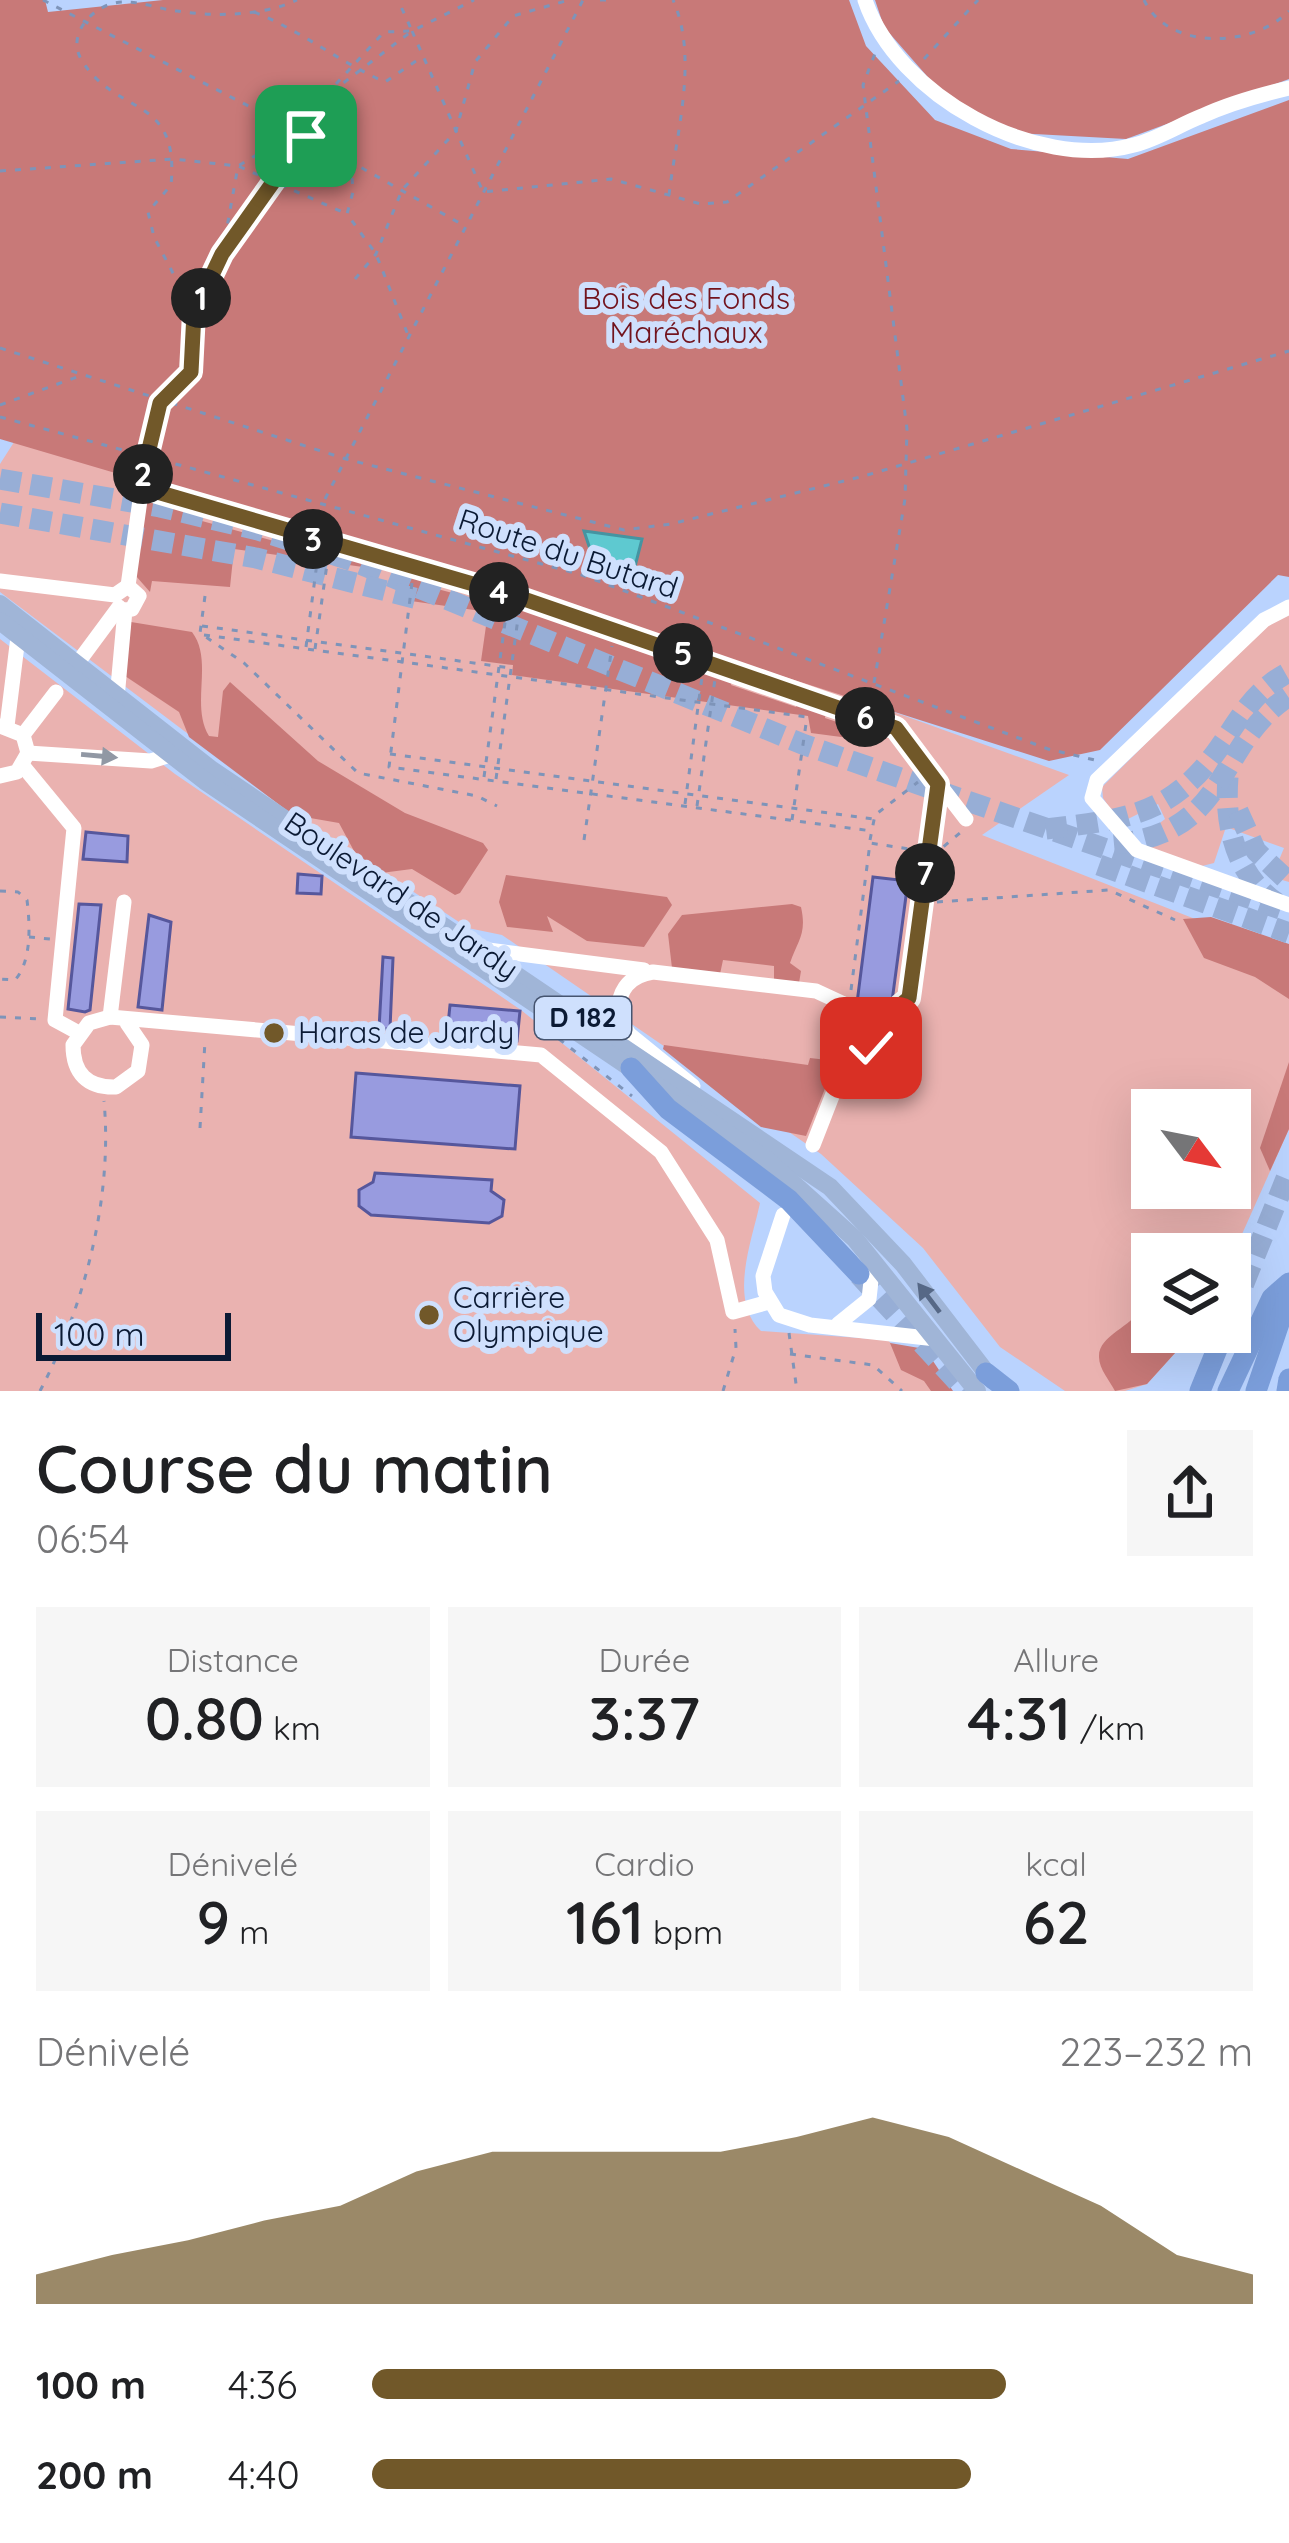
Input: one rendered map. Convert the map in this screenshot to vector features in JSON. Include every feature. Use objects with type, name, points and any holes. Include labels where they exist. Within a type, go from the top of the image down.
[{"type":"highway","points":[[631,1068],[654,1097],[807,1216],[859,1274]]},
{"type":"highway","points":[[1228,1391],[1272,1298],[1289,1283]]},
{"type":"highway","points":[[1256,1391],[1289,1294]]},
{"type":"highway","points":[[1198,1391],[1216,1353]]},
{"type":"highway","points":[[1287,1391],[1289,1379]]},
{"type":"main road","name":"Boulevard de Jardy","points":[[0,604],[212,770],[830,1187],[867,1222],[993,1387]]},
{"type":"main road","name":"Boulevard de Jardy","points":[[0,621],[170,755],[767,1160],[855,1239],[936,1339],[993,1387]]},
{"type":"street","points":[[865,0],[880,39],[952,103],[988,124],[1066,148],[1132,146],[1203,115],[1289,88]]},
{"type":"street","points":[[117,698],[122,600],[146,457]]},
{"type":"street","points":[[140,487],[515,596],[896,728],[967,819]]},
{"type":"street","points":[[0,581],[122,600]]},
{"type":"street","points":[[82,657],[122,600]]},
{"type":"street","points":[[1289,607],[1264,620],[1097,780],[1092,798],[1138,850],[1289,905]]},
{"type":"street","points":[[18,637],[10,729],[25,760],[74,828],[55,1020],[79,1033]]},
{"type":"street","points":[[10,729],[56,692]]},
{"type":"street","points":[[0,776],[25,760],[151,760],[170,755]]},
{"type":"street","points":[[124,902],[118,1020],[142,1045],[139,1068],[127,1082],[102,1088],[78,1072],[73,1045],[79,1033],[118,1020],[480,1045],[541,1054],[624,1118],[672,1167],[717,1240],[733,1312],[769,1302]]},
{"type":"street","points":[[481,949],[817,991],[842,1006],[854,1027],[852,1045],[812,1144]]},
{"type":"street","points":[[645,973],[624,986],[617,1004],[628,1034],[734,1119]]},
{"type":"street","points":[[740,1004],[742,982]]},
{"type":"street","points":[[733,1157],[767,1160]]},
{"type":"street","points":[[783,1215],[764,1276],[769,1302],[792,1322],[936,1339]]},
{"type":"street","points":[[836,1324],[869,1299],[872,1272],[855,1239]]},
{"type":"path","points":[[43,0],[306,136],[465,226]]},
{"type":"path","points":[[194,313],[154,237],[148,212],[171,184],[173,159],[156,117],[104,86],[79,56],[83,22],[106,5],[124,2],[182,12],[253,12],[297,0]]},
{"type":"path","points":[[398,0],[483,192]]},
{"type":"path","points":[[222,254],[238,166],[285,137],[332,90],[412,31],[474,0]]},
{"type":"path","points":[[355,279],[376,254],[402,190],[456,131],[475,62],[513,16],[569,0]]},
{"type":"path","points":[[324,502],[584,0]]},
{"type":"path","points":[[600,0],[614,0]]},
{"type":"path","points":[[669,196],[684,69],[683,23],[673,0]]},
{"type":"path","points":[[483,192],[610,179],[701,204],[727,202],[914,70],[978,0]]},
{"type":"path","points":[[1144,0],[1152,17],[1173,32],[1196,38],[1245,36],[1279,22],[1289,11]]},
{"type":"path","points":[[253,12],[304,32],[358,70],[386,82],[424,56]]},
{"type":"path","points":[[146,457],[160,403],[191,372],[194,313],[222,254],[306,136],[349,64],[384,32],[412,31]]},
{"type":"path","points":[[874,685],[905,499],[905,384],[880,239],[863,85],[880,39]]},
{"type":"path","points":[[0,171],[173,159],[238,166],[347,214],[376,254],[408,336]]},
{"type":"path","points":[[347,214],[353,192],[351,161]]},
{"type":"path","points":[[0,348],[346,459],[623,530],[671,524],[904,465],[1289,351]]},
{"type":"path","points":[[0,405],[80,375]]},
{"type":"path","name":"Route du Butard","points":[[0,417],[582,575],[1048,749],[1113,765]]},
{"type":"path","points":[[305,649],[325,543]]},
{"type":"path","points":[[315,650],[325,543]]},
{"type":"path","points":[[414,569],[388,767],[872,831]]},
{"type":"path","points":[[205,596],[203,635],[244,663],[358,772],[477,796],[497,806]]},
{"type":"path","points":[[484,779],[497,675],[515,596]]},
{"type":"path","points":[[496,781],[515,596]]},
{"type":"path","points":[[201,626],[511,668]]},
{"type":"path","points":[[584,840],[614,628]]},
{"type":"path","points":[[203,635],[807,717],[792,820]]},
{"type":"path","points":[[684,806],[698,702],[710,663]]},
{"type":"path","points":[[697,808],[712,704],[710,663]]},
{"type":"path","points":[[390,754],[874,819],[934,779]]},
{"type":"path","points":[[874,1086],[864,1073],[886,1017],[909,998],[934,779]]},
{"type":"path","points":[[874,819],[850,992],[842,1006],[886,1017]]},
{"type":"path","points":[[870,843],[936,853],[959,836],[967,819]]},
{"type":"path","points":[[922,903],[1109,890],[1175,920]]},
{"type":"path","points":[[0,891],[18,892],[27,900],[21,974],[15,980],[0,980]]},
{"type":"path","points":[[27,937],[63,940]]},
{"type":"path","points":[[0,1017],[55,1020]]},
{"type":"path","points":[[200,1128],[206,1028]]},
{"type":"path","points":[[548,1030],[634,1097]]},
{"type":"path","points":[[40,1391],[77,1310],[95,1221],[102,1088]]},
{"type":"path","points":[[723,1391],[736,1348],[733,1312]]},
{"type":"path","points":[[792,1322],[790,1354],[796,1391]]},
{"type":"path","points":[[790,1354],[873,1365],[902,1391]]},
{"type":"shaded area","points":[[16,439],[780,671],[1069,775],[982,835],[1289,956],[1289,1129],[1243,1233],[1131,1233],[1131,1353],[1175,1353],[1147,1384],[1125,1391],[1065,1391],[1000,1347],[923,1248],[821,1154],[502,935],[468,928],[281,804],[0,592],[0,464]]},
{"type":"shaded area","points":[[584,531],[642,539],[632,578],[596,567]]},
{"type":"shaded area","points":[[1289,615],[1289,882],[1272,877],[1284,848],[1226,827],[1214,863],[1202,866],[1150,850],[1152,829],[1165,819],[1158,804],[1120,823],[1103,798],[1102,787],[1260,630]]},
{"type":"shaded area","name":"Haras de Jardy","points":[[0,639],[175,774],[521,1010],[760,1203],[744,1287],[751,1318],[761,1331],[888,1340],[934,1391],[0,1391]]},
{"type":"green space","name":"Bois des Fonds Maréchaux","points":[[0,0],[45,0],[48,12],[163,0],[849,0],[866,46],[935,120],[1011,149],[1128,159],[1289,100],[1289,577],[1278,575],[1100,750],[1049,761],[495,585],[0,439]]},
{"type":"green space","points":[[875,0],[1289,0],[1289,79],[1126,139],[1015,133],[947,99],[884,27]]},
{"type":"green space","points":[[147,500],[204,513],[202,521],[310,551],[313,543],[424,575],[430,587],[490,603],[493,594],[734,674],[731,685],[796,707],[800,697],[827,707],[825,718],[873,734],[877,725],[884,728],[879,742],[811,733],[808,716],[512,675],[513,665],[481,661],[488,612],[404,600],[406,573],[234,549],[230,587],[152,581],[150,592],[136,576]]},
{"type":"green space","points":[[131,622],[192,632],[201,656],[201,711],[209,736],[218,737],[223,691],[230,682],[318,761],[405,813],[483,843],[488,850],[460,893],[455,895],[412,869],[381,873],[354,851],[339,823],[293,815],[189,737],[179,712],[125,676]]},
{"type":"green space","points":[[506,875],[667,897],[672,905],[644,947],[587,941],[547,916],[553,932],[507,927],[499,902]]},
{"type":"green space","points":[[801,907],[803,916],[790,963],[801,971],[799,983],[774,981],[774,966],[723,960],[720,974],[672,968],[668,934],[682,915]]},
{"type":"green space","points":[[1211,917],[1289,944],[1289,999],[1255,977],[1204,958],[1183,919]]},
{"type":"green space","points":[[664,1045],[808,1065],[810,1058],[836,1061],[806,1136],[761,1127],[663,1049]]},
{"type":"green space","points":[[1289,1062],[1289,1129],[1270,1171],[1260,1148]]},
{"type":"green space","points":[[1130,1321],[1131,1353],[1175,1353],[1147,1384],[1115,1391],[1101,1366],[1100,1349]]},
{"type":"green space","points":[[890,1343],[925,1349],[953,1391],[931,1391],[924,1381],[901,1370]]},
{"type":"building","points":[[86,832],[128,836],[127,862],[83,859]]},
{"type":"building","points":[[298,874],[322,876],[321,894],[297,893]]},
{"type":"building","points":[[873,877],[908,881],[891,1009],[857,1003]]},
{"type":"building","points":[[79,904],[101,905],[90,1010],[85,1012],[68,1009]]},
{"type":"building","points":[[149,915],[171,922],[162,1010],[138,1007]]},
{"type":"building","points":[[383,957],[393,958],[390,1029],[379,1029]]},
{"type":"building","points":[[450,1005],[520,1011],[517,1041],[447,1035]]},
{"type":"building","points":[[356,1073],[520,1086],[515,1149],[351,1137]]},
{"type":"building","points":[[375,1173],[492,1180],[491,1191],[504,1200],[502,1216],[489,1223],[371,1215],[359,1206],[359,1190],[373,1182]]},
{"type":"tunnel","points":[[0,479],[160,507],[258,530],[350,560],[805,745],[1289,912]]},
{"type":"tunnel","points":[[0,513],[256,558],[422,600]]},
{"type":"tunnel","points":[[1046,829],[1122,817],[1163,801],[1201,771],[1257,696],[1289,672]]},
{"type":"tunnel","points":[[1114,844],[1152,836],[1181,823],[1218,784],[1265,716],[1289,696]]},
{"type":"tunnel","points":[[1228,777],[1228,813],[1242,864],[1277,903]]},
{"type":"tunnel","points":[[1238,811],[1256,851],[1289,882]]},
{"type":"tunnel","points":[[1099,865],[1289,933]]},
{"type":"tunnel","points":[[1251,1266],[1289,1171]]},
{"type":"tunnel","points":[[859,1275],[966,1391]]},
{"type":"place","name":"Haras de Jardy","points":[[274,1033]]},
{"type":"place","name":"Carrière Olympique","points":[[429,1315]]},
{"type":"route","points":[[306,136],[222,254],[194,313],[191,372],[160,403],[140,487],[521,598],[896,728],[938,784],[909,998],[886,1017],[871,1048]]}]
